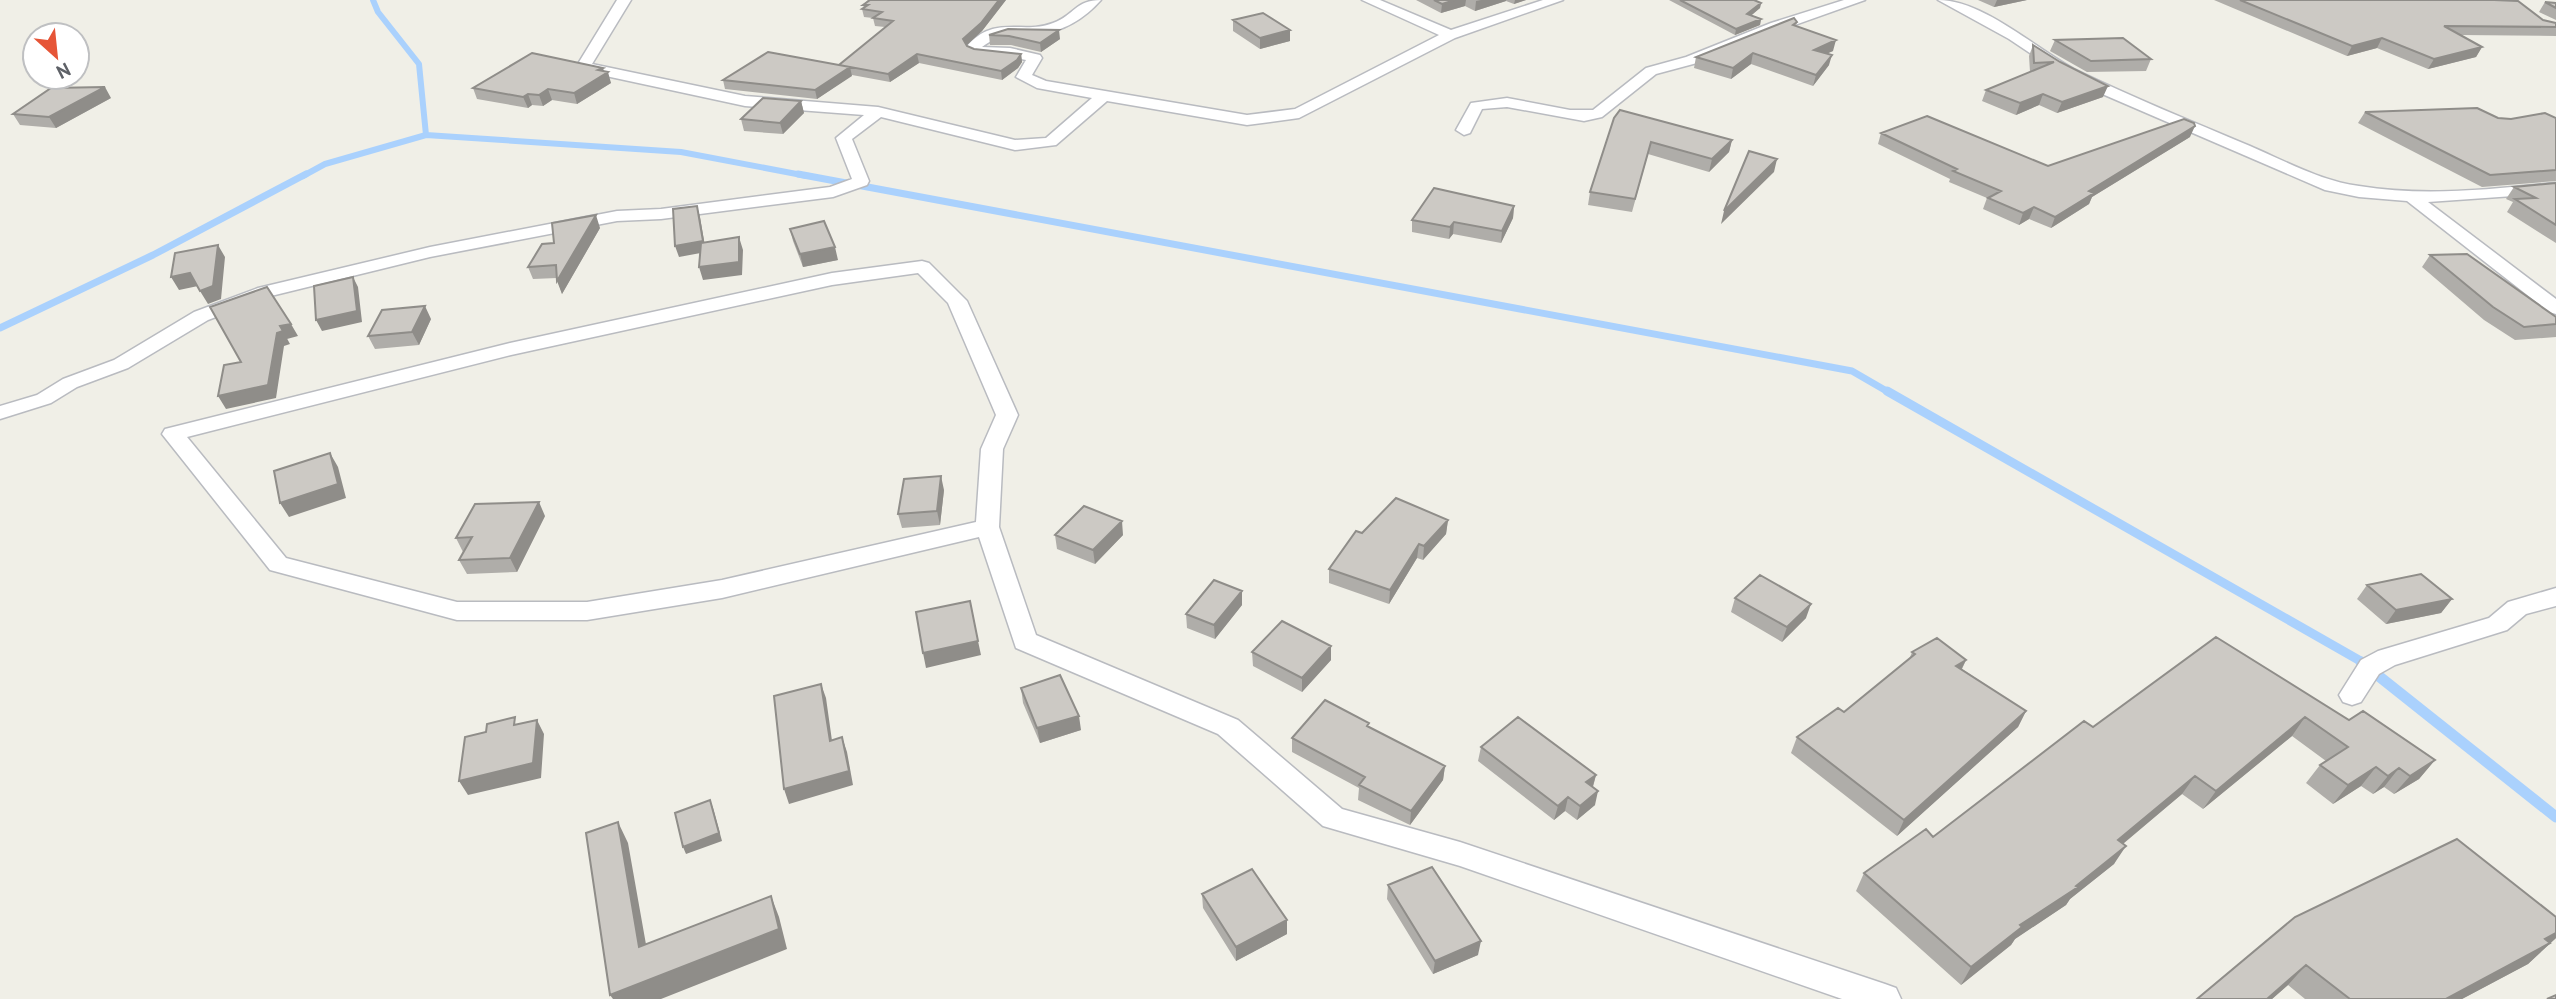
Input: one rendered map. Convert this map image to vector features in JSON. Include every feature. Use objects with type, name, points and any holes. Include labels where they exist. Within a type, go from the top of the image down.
[{"type":"street","points":[[624,0],[583,67],[745,101],[878,113],[1014,145],[1051,142],[1103,96]]},
{"type":"street","points":[[1094,0],[1062,24],[1037,30],[998,29],[974,46],[981,52],[1010,52],[1035,58],[1023,77],[1042,85],[1247,120],[1299,113],[1450,35],[1556,0]]},
{"type":"street","points":[[1369,0],[1450,35]]},
{"type":"street","points":[[1464,130],[1476,106],[1486,102],[1530,105],[1581,115],[1601,113],[1630,85],[1653,70],[1695,59],[1718,47],[1858,0]]},
{"type":"street","points":[[1945,0],[2014,36],[2062,68],[2105,90],[2331,187],[2367,195],[2414,199],[2556,188]]},
{"type":"street","points":[[0,413],[44,399],[70,383],[121,364],[201,316],[265,292],[429,252],[617,216],[662,214],[833,192],[861,181],[844,138],[878,113]]},
{"type":"street","points":[[2414,199],[2554,304]]},
{"type":"street","points":[[987,527],[722,589],[587,611],[457,611],[278,564],[173,434],[510,349],[832,279],[922,267],[957,300],[1007,415],[992,449],[987,527],[1025,641],[1228,727],[1333,818],[1460,854],[1885,999]]},
{"type":"street","points":[[2352,695],[2370,667],[2386,658],[2498,624],[2517,608],[2556,597]]},
{"type":"building","points":[[870,0],[999,0],[981,23],[963,39],[967,46],[974,49],[1021,54],[1001,71],[917,54],[888,74],[839,65],[893,21],[873,18],[882,12],[862,9]]},
{"type":"building","points":[[1434,0],[1455,0],[1442,4]]},
{"type":"building","points":[[1680,0],[1754,0],[1761,3],[1747,14],[1761,19],[1736,29]]},
{"type":"building","points":[[2240,0],[2518,1],[2543,20],[2556,23],[2556,27],[2444,26],[2482,47],[2434,59],[2382,38],[2352,46]]},
{"type":"building","points":[[1263,13],[1290,30],[1260,38],[1233,20]]},
{"type":"building","points":[[1794,18],[1797,22],[1793,25],[1836,40],[1814,50],[1832,55],[1816,75],[1753,53],[1733,68],[1696,57]]},
{"type":"building","points":[[1008,29],[1059,30],[1040,43],[1009,36],[989,35]]},
{"type":"building","points":[[2123,38],[2151,59],[2091,61],[2055,40]]},
{"type":"building","points":[[2033,45],[2108,86],[2062,102],[2043,94],[2020,103],[1986,90],[2054,62],[2034,63]]},
{"type":"building","points":[[768,52],[850,67],[815,90],[723,80]]},
{"type":"building","points":[[532,53],[603,68],[598,70],[608,72],[574,93],[548,89],[539,95],[528,94],[523,97],[473,88]]},
{"type":"building","points":[[91,87],[105,87],[49,117],[13,114],[47,91],[91,91]]},
{"type":"building","points":[[763,98],[801,101],[780,123],[741,119]]},
{"type":"building","points":[[2477,108],[2498,118],[2511,119],[2545,113],[2556,118],[2556,170],[2490,175],[2365,112]]},
{"type":"building","points":[[1620,110],[1732,140],[1712,159],[1651,142],[1635,199],[1590,192],[1614,118]]},
{"type":"building","points":[[1927,116],[2048,166],[2184,119],[2195,126],[2089,191],[2094,193],[2055,217],[2034,207],[2023,213],[1988,198],[2001,191],[1953,171],[1957,169],[1881,133]]},
{"type":"building","points":[[1749,151],[1777,159],[1724,211]]},
{"type":"building","points":[[2556,183],[2556,225],[2515,199],[2536,198],[2514,187]]},
{"type":"building","points":[[1434,188],[1514,206],[1502,231],[1454,222],[1450,227],[1412,220]]},
{"type":"building","points":[[697,206],[703,241],[675,246],[673,209]]},
{"type":"building","points":[[596,215],[557,281],[556,265],[528,267],[542,244],[554,243],[552,223]]},
{"type":"building","points":[[824,221],[835,247],[800,254],[790,229]]},
{"type":"building","points":[[739,237],[739,262],[699,267],[701,243]]},
{"type":"building","points":[[218,245],[213,286],[200,291],[190,273],[171,277],[175,253]]},
{"type":"building","points":[[2467,254],[2556,317],[2556,324],[2524,327],[2493,307],[2430,255]]},
{"type":"building","points":[[353,277],[357,311],[316,320],[314,286]]},
{"type":"building","points":[[267,287],[291,324],[280,326],[283,331],[277,333],[268,385],[218,396],[224,365],[241,362],[210,307]]},
{"type":"building","points":[[425,306],[412,332],[368,336],[382,310]]},
{"type":"building","points":[[330,453],[338,484],[280,503],[274,471]]},
{"type":"building","points":[[941,476],[937,511],[898,514],[904,479]]},
{"type":"building","points":[[1396,498],[1448,520],[1424,546],[1419,544],[1390,590],[1329,569],[1356,531],[1362,533]]},
{"type":"building","points":[[539,502],[510,558],[459,560],[472,537],[456,538],[475,504]]},
{"type":"building","points":[[1084,506],[1122,521],[1093,550],[1055,535]]},
{"type":"building","points":[[2421,574],[2452,599],[2396,610],[2367,585]]},
{"type":"building","points":[[1760,575],[1811,604],[1787,627],[1735,598]]},
{"type":"building","points":[[1214,580],[1242,591],[1214,625],[1186,614]]},
{"type":"building","points":[[970,601],[978,641],[923,653],[916,612]]},
{"type":"building","points":[[1282,621],[1331,646],[1302,678],[1252,652]]},
{"type":"building","points":[[2216,637],[2349,720],[2363,711],[2435,760],[2410,776],[2399,768],[2388,776],[2376,767],[2348,785],[2320,765],[2348,747],[2305,717],[2216,791],[2195,776],[2118,840],[2126,846],[2076,886],[2078,887],[2020,925],[2022,927],[1971,967],[1864,873],[1926,829],[1933,837],[2084,721],[2093,727]]},
{"type":"building","points":[[1937,638],[1966,660],[1956,666],[2026,711],[1904,820],[1797,737],[1838,708],[1844,712],[1915,654],[1912,652]]},
{"type":"building","points":[[1060,675],[1079,716],[1037,728],[1021,688]]},
{"type":"building","points":[[821,684],[830,741],[842,737],[849,771],[784,789],[774,696]]},
{"type":"building","points":[[1325,700],[1369,723],[1367,726],[1445,766],[1411,811],[1359,785],[1365,777],[1292,738]]},
{"type":"building","points":[[515,717],[514,725],[537,720],[533,763],[459,781],[465,737],[486,732],[487,724]]},
{"type":"building","points":[[1518,717],[1596,775],[1586,782],[1598,791],[1580,806],[1568,797],[1558,806],[1481,747]]},
{"type":"building","points":[[710,800],[719,833],[683,847],[675,813]]},
{"type":"building","points":[[618,822],[639,947],[771,896],[779,929],[610,995],[586,833]]},
{"type":"building","points":[[2457,839],[2556,917],[2556,933],[2545,939],[2550,943],[2446,999],[2350,999],[2306,965],[2267,999],[2197,999],[2295,917]]},
{"type":"building","points":[[1432,867],[1481,941],[1435,961],[1388,885]]},
{"type":"building","points":[[1252,869],[1287,920],[1236,947],[1202,894]]},
{"type":"waterway","points":[[373,0],[378,12],[419,64],[426,135]]},
{"type":"waterway","points":[[303,176],[325,164],[426,135]]},
{"type":"waterway","points":[[426,135],[681,152],[807,176]]},
{"type":"waterway","points":[[0,328],[153,255],[306,174]]},
{"type":"waterway","points":[[798,174],[1852,371],[1890,393]]},
{"type":"waterway","points":[[1887,391],[2364,663]]},
{"type":"waterway","points":[[2361,662],[2556,817]]}]
